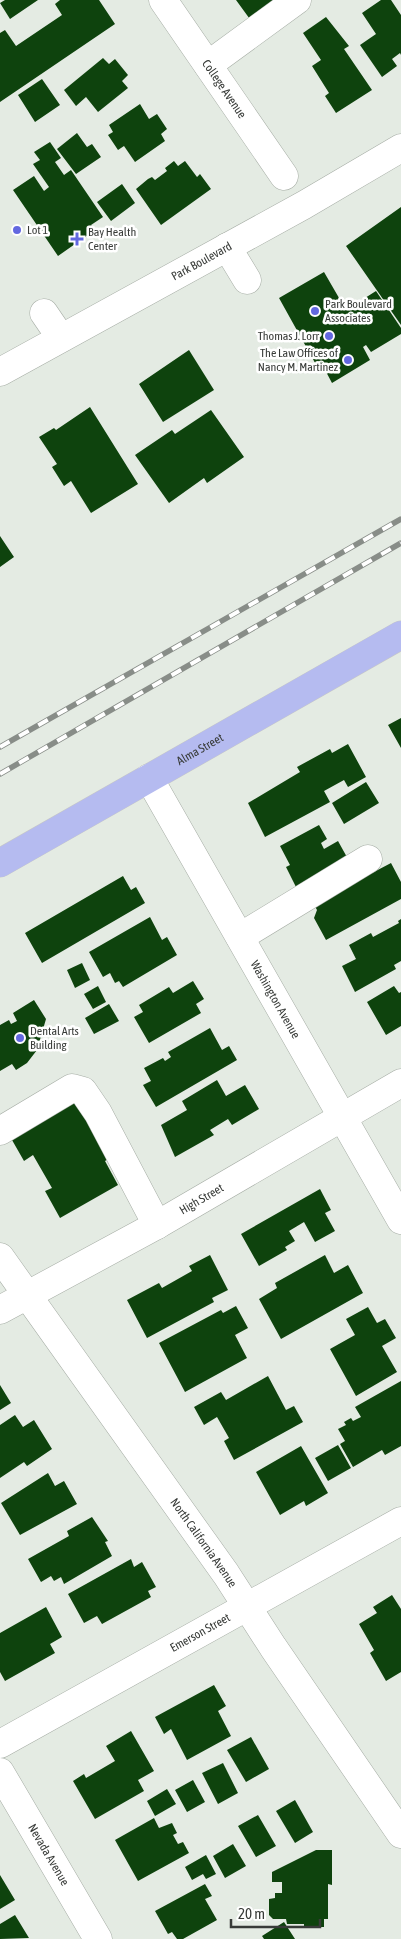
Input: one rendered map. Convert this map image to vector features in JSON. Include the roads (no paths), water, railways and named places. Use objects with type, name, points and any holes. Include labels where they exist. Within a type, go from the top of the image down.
[{"type":"main road","name":"Alma Street","points":[[0,864],[401,635]]},
{"type":"street","name":"College Avenue","points":[[163,0],[284,176]]},
{"type":"street","points":[[208,65],[297,0]]},
{"type":"street","name":"Park Boulevard","points":[[0,372],[399,153]]},
{"type":"street","points":[[227,247],[247,280]]},
{"type":"street","points":[[44,313],[61,338]]},
{"type":"street","name":"Washington Avenue","points":[[149,778],[401,1220]]},
{"type":"street","points":[[240,937],[368,859]]},
{"type":"street","name":"High Street","points":[[0,1310],[157,1224],[401,1083]]},
{"type":"street","points":[[0,1131],[72,1088],[83,1091],[98,1113],[157,1224]]},
{"type":"street","name":"North California Avenue","points":[[0,1257],[247,1606],[401,1834]]},
{"type":"street","name":"Emerson Street","points":[[0,1744],[401,1521]]},
{"type":"street","name":"Nevada Avenue","points":[[0,1772],[98,1939]]},
{"type":"railway","points":[[0,747],[401,519]]},
{"type":"railway","points":[[0,774],[401,543]]},
{"type":"place","name":"Lot 1","points":[[17,230]]},
{"type":"place","name":"Bay Health Center","points":[[77,239]]},
{"type":"place","name":"Park Boulevard Associates","points":[[315,311]]},
{"type":"place","name":"Thomas J. Lorr","points":[[329,336]]},
{"type":"place","name":"The Law Offices of Nancy M. Martinez","points":[[348,360]]},
{"type":"place","name":"Dental Arts Building","points":[[20,1038]]}]
